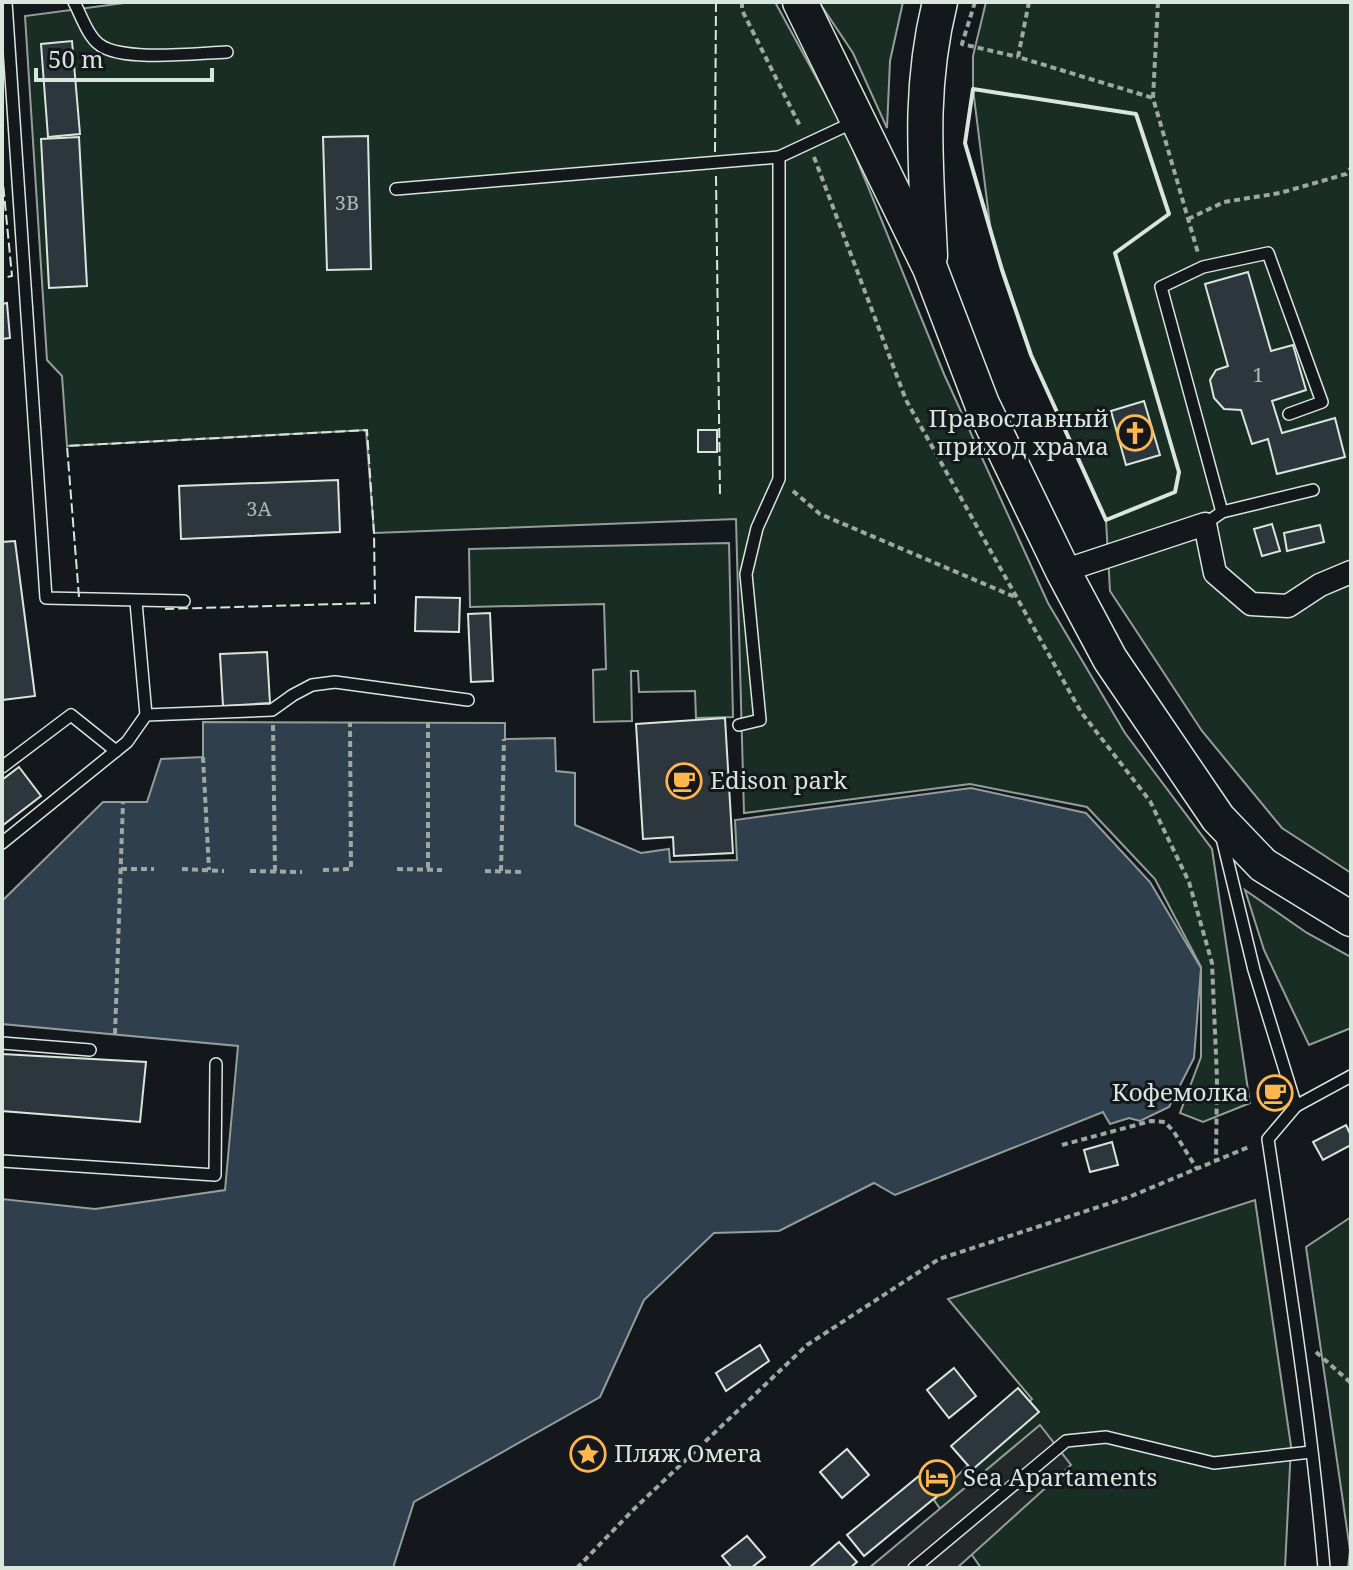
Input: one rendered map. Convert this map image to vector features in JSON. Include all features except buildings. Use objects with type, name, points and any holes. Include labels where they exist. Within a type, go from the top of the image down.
[{"type":"main road","points":[[800,2],[930,268],[982,404],[1063,571],[1110,659],[1218,818],[1263,865],[1351,919]]},
{"type":"main road","points":[[930,268],[923,114],[927,70],[940,2]]},
{"type":"street","points":[[1063,571],[1213,518],[1215,573],[1251,604],[1288,606],[1320,585],[1351,572]]},
{"type":"lane","points":[[6,2],[46,598],[184,601]]},
{"type":"lane","points":[[74,2],[98,44],[112,51],[152,55],[227,52]]},
{"type":"lane","points":[[396,189],[779,157],[858,120]]},
{"type":"lane","points":[[739,725],[760,720],[746,574],[757,528],[779,479],[779,157]]},
{"type":"lane","points":[[1289,414],[1322,402],[1268,253],[1203,267],[1161,287],[1213,518],[1313,490]]},
{"type":"lane","points":[[2,843],[127,742],[146,715],[136,602]]},
{"type":"lane","points":[[146,715],[272,710],[312,685],[335,682],[468,700]]},
{"type":"lane","points":[[2,767],[71,715],[116,751]]},
{"type":"lane","points":[[1218,818],[1254,970],[1296,1106]]},
{"type":"lane","points":[[2,1043],[90,1050]]},
{"type":"lane","points":[[2,1161],[215,1175],[216,1064]]},
{"type":"lane","points":[[1324,1568],[1297,1334],[1268,1139],[1296,1106],[1351,1076]]},
{"type":"lane","points":[[914,1568],[1066,1441],[1106,1437],[1214,1463],[1311,1452]]},
{"type":"path","points":[[742,2],[742,10],[808,143],[906,400],[1081,712],[1150,801],[1189,882],[1212,963],[1217,1078],[1216,1161]]},
{"type":"path","points":[[975,2],[962,44],[1018,57],[1153,98]]},
{"type":"path","points":[[1018,57],[1029,2]]},
{"type":"path","points":[[1158,2],[1153,98],[1203,267]]},
{"type":"path","points":[[1188,219],[1224,202],[1280,193],[1346,174],[1351,168]]},
{"type":"path","points":[[779,479],[820,514],[1018,598]]},
{"type":"path","points":[[273,722],[275,871]]},
{"type":"path","points":[[323,870],[351,869],[350,722]]},
{"type":"path","points":[[428,722],[428,870]]},
{"type":"path","points":[[501,871],[504,739]]},
{"type":"path","points":[[203,757],[209,870]]},
{"type":"path","points":[[115,1034],[123,802]]},
{"type":"path","points":[[121,869],[154,869]]},
{"type":"path","points":[[182,869],[224,871]]},
{"type":"path","points":[[397,869],[442,870]]},
{"type":"path","points":[[250,871],[302,872]]},
{"type":"path","points":[[485,871],[524,872]]},
{"type":"path","points":[[1062,1145],[1151,1121],[1165,1122],[1197,1169]]},
{"type":"path","points":[[577,1568],[633,1510],[807,1345],[926,1267],[939,1259],[1129,1197],[1268,1139]]},
{"type":"path","points":[[1297,1334],[1351,1383]]},
{"type":"green space","points":[[132,2],[775,2],[845,130],[944,374],[1048,603],[1125,733],[1212,849],[1250,1103],[1203,1122],[1180,1113],[1201,1057],[1201,967],[1155,879],[1087,807],[970,784],[744,813],[736,519],[374,533],[366,430],[67,446],[62,376],[47,360],[25,16]]},
{"type":"green space","points":[[819,2],[903,2],[890,61],[887,128],[853,53]]},
{"type":"green space","points":[[986,2],[1351,2],[1351,873],[1282,828],[1202,731],[1110,591],[1106,520],[1031,355],[991,233],[973,89],[973,56]]},
{"type":"green space","points":[[729,543],[733,717],[696,718],[695,691],[639,692],[638,671],[631,671],[632,721],[594,722],[593,670],[606,669],[604,604],[470,607],[469,549]]},
{"type":"green space","points":[[1245,890],[1307,933],[1351,957],[1351,1028],[1309,1045],[1264,950]]},
{"type":"green space","points":[[1255,1200],[1291,1446],[1285,1568],[981,1568],[934,1500],[1032,1399],[948,1299]]},
{"type":"green space","points":[[1351,1217],[1351,1568],[1348,1568],[1350,1550],[1306,1247]]},
{"type":"shaded area","points":[[1040,1425],[1071,1465],[957,1568],[869,1568]]},
{"type":"water","points":[[203,722],[505,723],[505,739],[555,738],[556,771],[575,773],[575,825],[641,853],[669,849],[670,862],[737,860],[735,820],[971,788],[1086,813],[1150,882],[1201,968],[1194,1058],[1169,1107],[1140,1121],[1129,1118],[1110,1124],[1103,1112],[895,1195],[874,1183],[779,1231],[714,1233],[644,1300],[600,1397],[414,1502],[393,1568],[2,1568],[2,1199],[95,1209],[225,1190],[238,1046],[2,1024],[2,901],[103,802],[147,802],[161,759],[203,757]]},
{"type":"fence","points":[[715,152],[716,2]]},
{"type":"fence","points":[[2,173],[12,276],[2,278]]},
{"type":"fence","points":[[716,176],[720,494]]},
{"type":"fence","points":[[79,597],[67,446],[367,430],[375,603],[165,609]]},
{"type":"wall","points":[[973,89],[1136,114],[1169,214],[1115,253],[1179,472],[1175,492],[1106,520],[1031,355],[1002,270],[965,143],[973,89]]},
{"type":"place","name":"Православный приход храма","points":[[1135,433]]},
{"type":"place","name":"Edison park","points":[[684,781]]},
{"type":"place","name":"Кофемолка","points":[[1275,1093]]},
{"type":"place","name":"Пляж Омега","points":[[588,1454]]},
{"type":"place","name":"Sea Apartaments","points":[[937,1478]]}]
